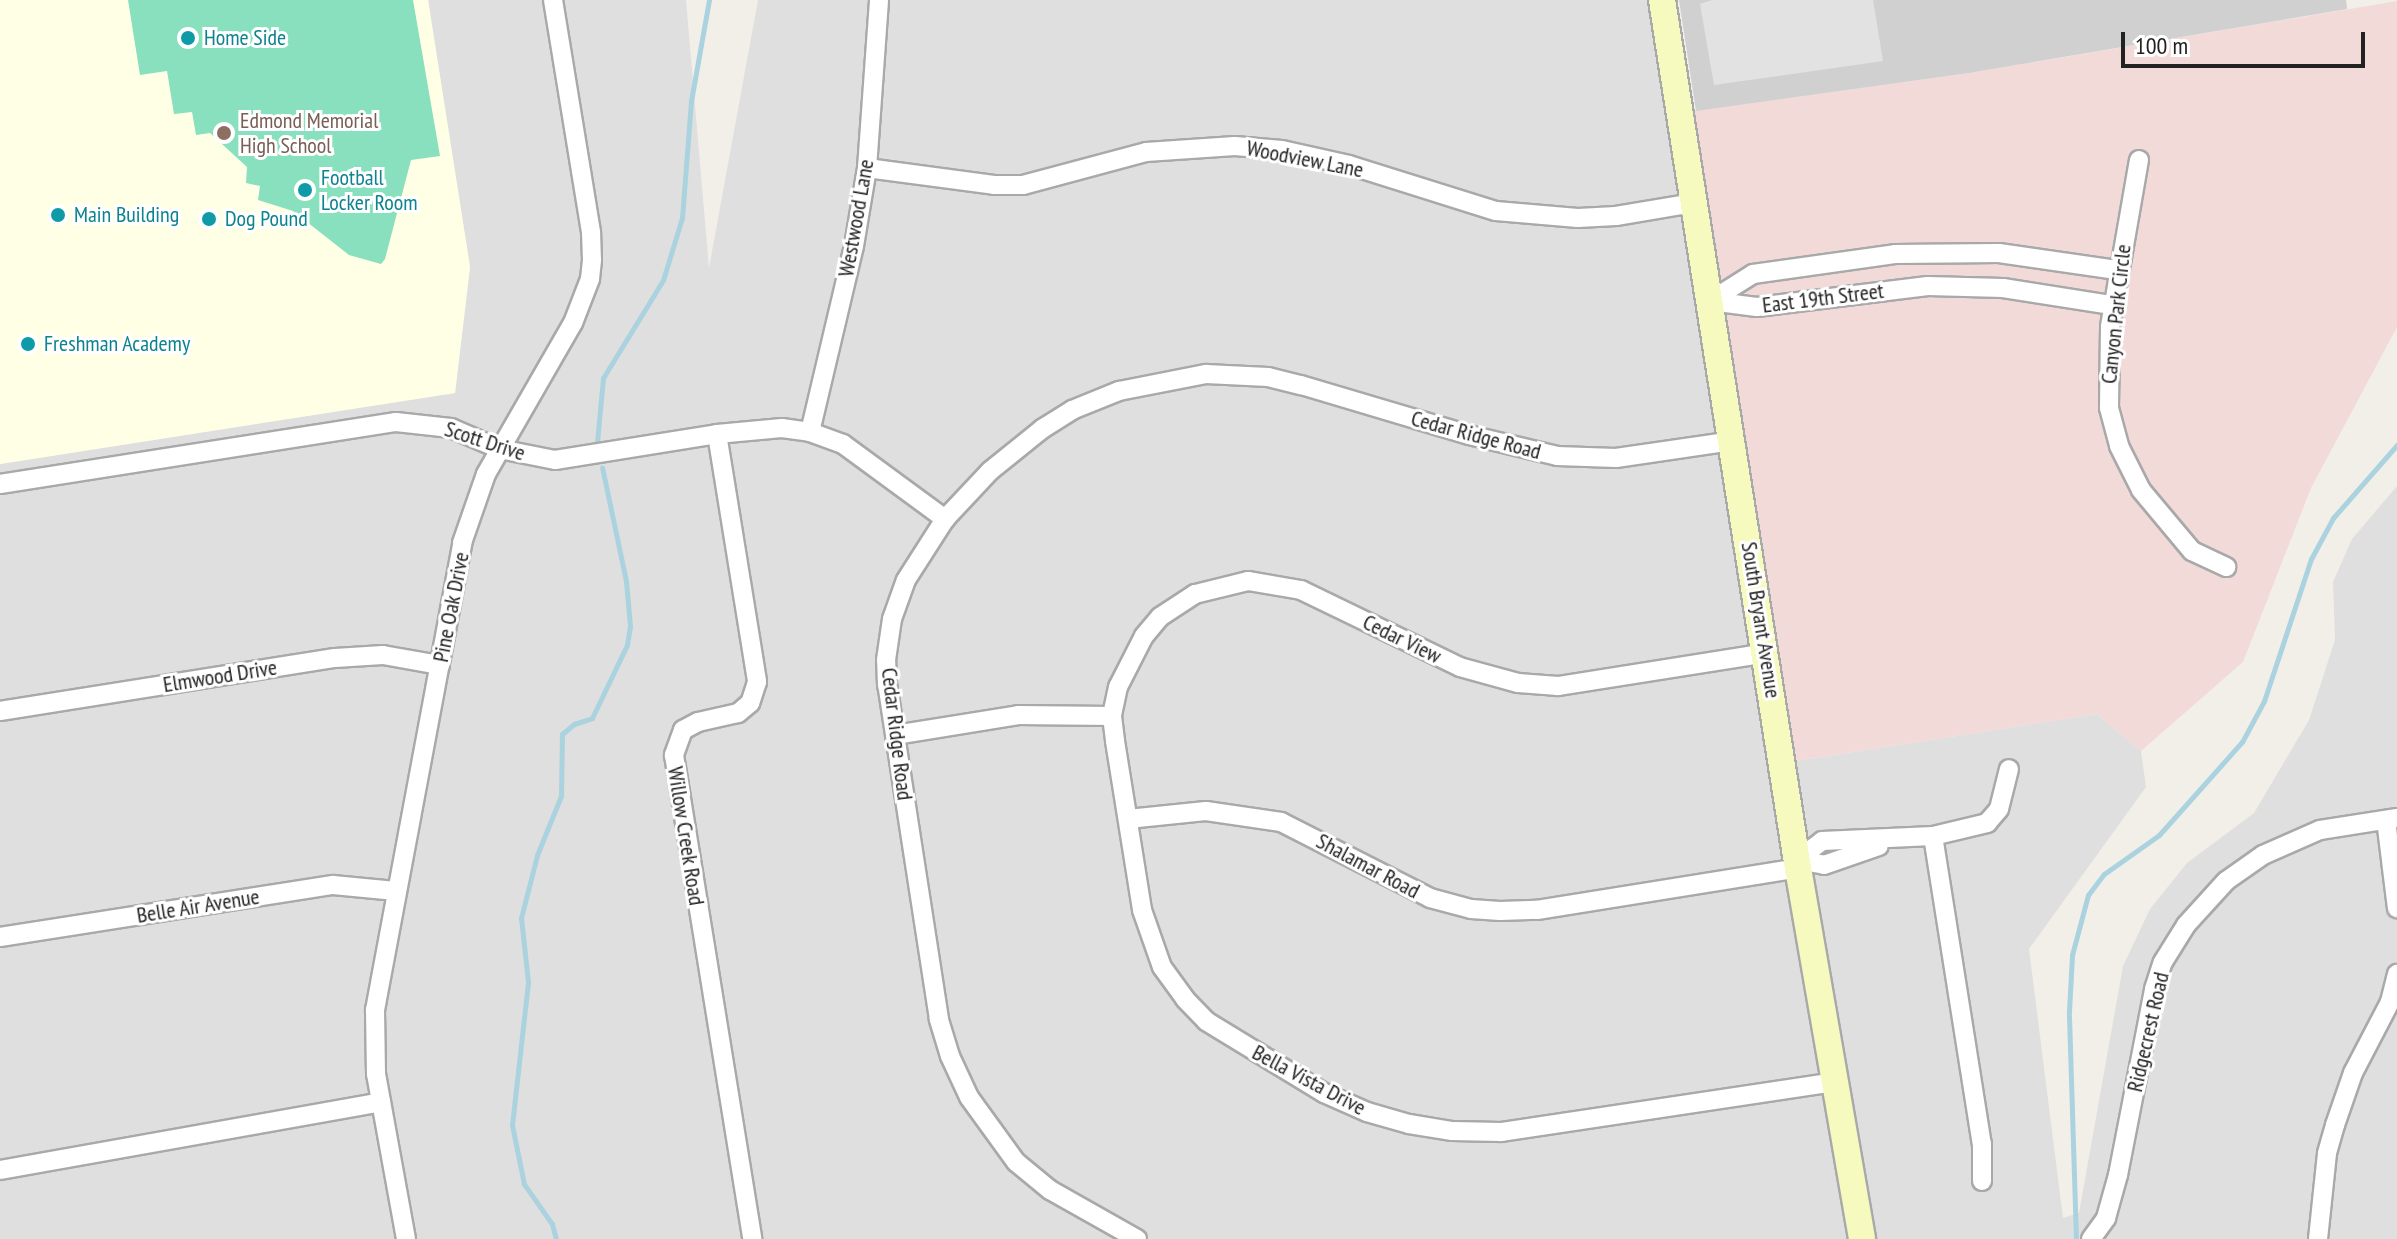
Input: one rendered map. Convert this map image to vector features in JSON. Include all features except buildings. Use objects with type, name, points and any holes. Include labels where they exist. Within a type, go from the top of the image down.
[{"type":"street","name":"Pine Oak Drive","points":[[406,1239],[374,1050],[375,1010],[396,891],[471,512],[500,449],[573,323],[590,279],[591,232],[553,0]]},
{"type":"street","name":"Westwood Lane","points":[[810,432],[854,246],[867,168],[879,0]]},
{"type":"street","name":"South Bryant Avenue","points":[[1662,0],[1798,864],[1862,1239]]},
{"type":"street","name":"Woodview Lane","points":[[867,168],[994,185],[1023,185],[1146,152],[1235,146],[1282,150],[1349,165],[1496,211],[1578,218],[1616,216],[1694,203]]},
{"type":"street","name":"Canyon Park Circle","points":[[2139,160],[2112,305],[2107,390],[2121,450],[2141,490],[2192,551],[2226,567]]},
{"type":"street","name":"East 19th Street","points":[[1710,301],[1753,274],[1895,254],[1999,253],[2117,270]]},
{"type":"street","name":"East 19th Street","points":[[1710,301],[1757,307],[1928,286],[2003,288],[2112,305]]},
{"type":"street","name":"Cedar Ridge Road","points":[[1137,1239],[1050,1190],[1016,1162],[969,1097],[939,1019],[887,673],[892,619],[917,558],[945,519],[990,471],[1042,429],[1072,410],[1132,388],[1206,374],[1268,377],[1469,435],[1557,456],[1616,458],[1732,441]]},
{"type":"street","name":"Scott Drive","points":[[0,484],[396,422],[451,428],[500,449],[555,460],[767,428],[810,432],[852,449],[945,519]]},
{"type":"street","name":"Willow Creek Road","points":[[717,434],[757,682],[750,703],[738,713],[698,722],[683,730],[674,755],[752,1239]]},
{"type":"street","name":"Cedar View","points":[[1112,716],[1129,660],[1160,617],[1195,594],[1248,581],[1275,583],[1301,590],[1460,667],[1518,683],[1573,684],[1767,653]]},
{"type":"street","name":"Elmwood Drive","points":[[0,711],[335,658],[383,655],[440,665]]},
{"type":"street","points":[[895,735],[1018,715],[1112,716]]},
{"type":"street","name":"Bella Vista Drive","points":[[1112,716],[1149,934],[1162,967],[1206,1021],[1324,1093],[1367,1112],[1452,1131],[1501,1132],[1835,1082]]},
{"type":"street","name":"Shalamar Road","points":[[1128,819],[1206,811],[1281,822],[1430,898],[1471,909],[1537,910],[1798,864],[1824,865],[1895,840],[1933,836],[1987,823],[1999,809],[2009,769]]},
{"type":"street","points":[[2392,819],[2397,908]]},
{"type":"street","name":"Ridgecrest Road","points":[[2091,1239],[2106,1218],[2118,1175],[2154,989],[2163,962],[2186,925],[2226,881],[2263,855],[2320,830],[2392,819]]},
{"type":"street","points":[[1933,836],[1982,1144],[1982,1181]]},
{"type":"street","name":"Belle Air Avenue","points":[[0,937],[333,885],[396,891]]},
{"type":"street","points":[[2318,1239],[2327,1153],[2335,1125],[2353,1073],[2393,1003],[2397,974]]},
{"type":"street","points":[[0,1170],[381,1102]]},
{"type":"shaded area","name":"Edmond Memorial High School","points":[[0,0],[428,0],[470,267],[455,393],[0,464]]},
{"type":"shaded area","points":[[428,0],[686,0],[709,268],[758,0],[1662,0],[1783,763],[2097,714],[2141,751],[2146,787],[2029,949],[2063,1218],[2079,1213],[2123,966],[2150,909],[2187,863],[2254,813],[2309,720],[2335,640],[2333,582],[2352,539],[2397,486],[2397,1239],[0,1239],[0,464],[455,393],[470,267]]},
{"type":"shaded area","points":[[1679,0],[2346,0],[2347,9],[1969,73],[1696,111]]},
{"type":"shaded area","points":[[1712,0],[1873,0],[1883,61],[1714,85],[1700,4]]},
{"type":"shaded area","points":[[2397,1],[2397,327],[2311,488],[2243,662],[2141,751],[2097,714],[1783,763],[1679,113],[1969,73]]},
{"type":"green space","points":[[128,0],[413,0],[440,156],[411,160],[385,259],[381,264],[349,255],[293,211],[258,200],[260,186],[246,183],[247,167],[210,133],[196,135],[192,112],[174,114],[167,71],[140,75]]},
{"type":"waterway","points":[[597,442],[603,378],[663,280],[682,218],[691,101],[709,0]]},
{"type":"waterway","points":[[2076,1239],[2069,1011],[2072,955],[2088,895],[2104,874],[2159,835],[2242,742],[2264,701],[2311,559],[2333,518],[2397,445]]},
{"type":"waterway","points":[[556,1239],[552,1224],[524,1184],[512,1125],[528,982],[521,918],[537,855],[561,796],[562,734],[574,724],[592,718],[627,645],[630,626],[626,581],[602,467]]},
{"type":"place","name":"Home Side","points":[[188,38]]},
{"type":"place","name":"Edmond Memorial High School","points":[[224,133]]},
{"type":"place","name":"Football Locker Room","points":[[305,190]]},
{"type":"place","name":"Main Building","points":[[58,215]]},
{"type":"place","name":"Dog Pound","points":[[209,219]]},
{"type":"place","name":"Freshman Academy","points":[[28,344]]}]
